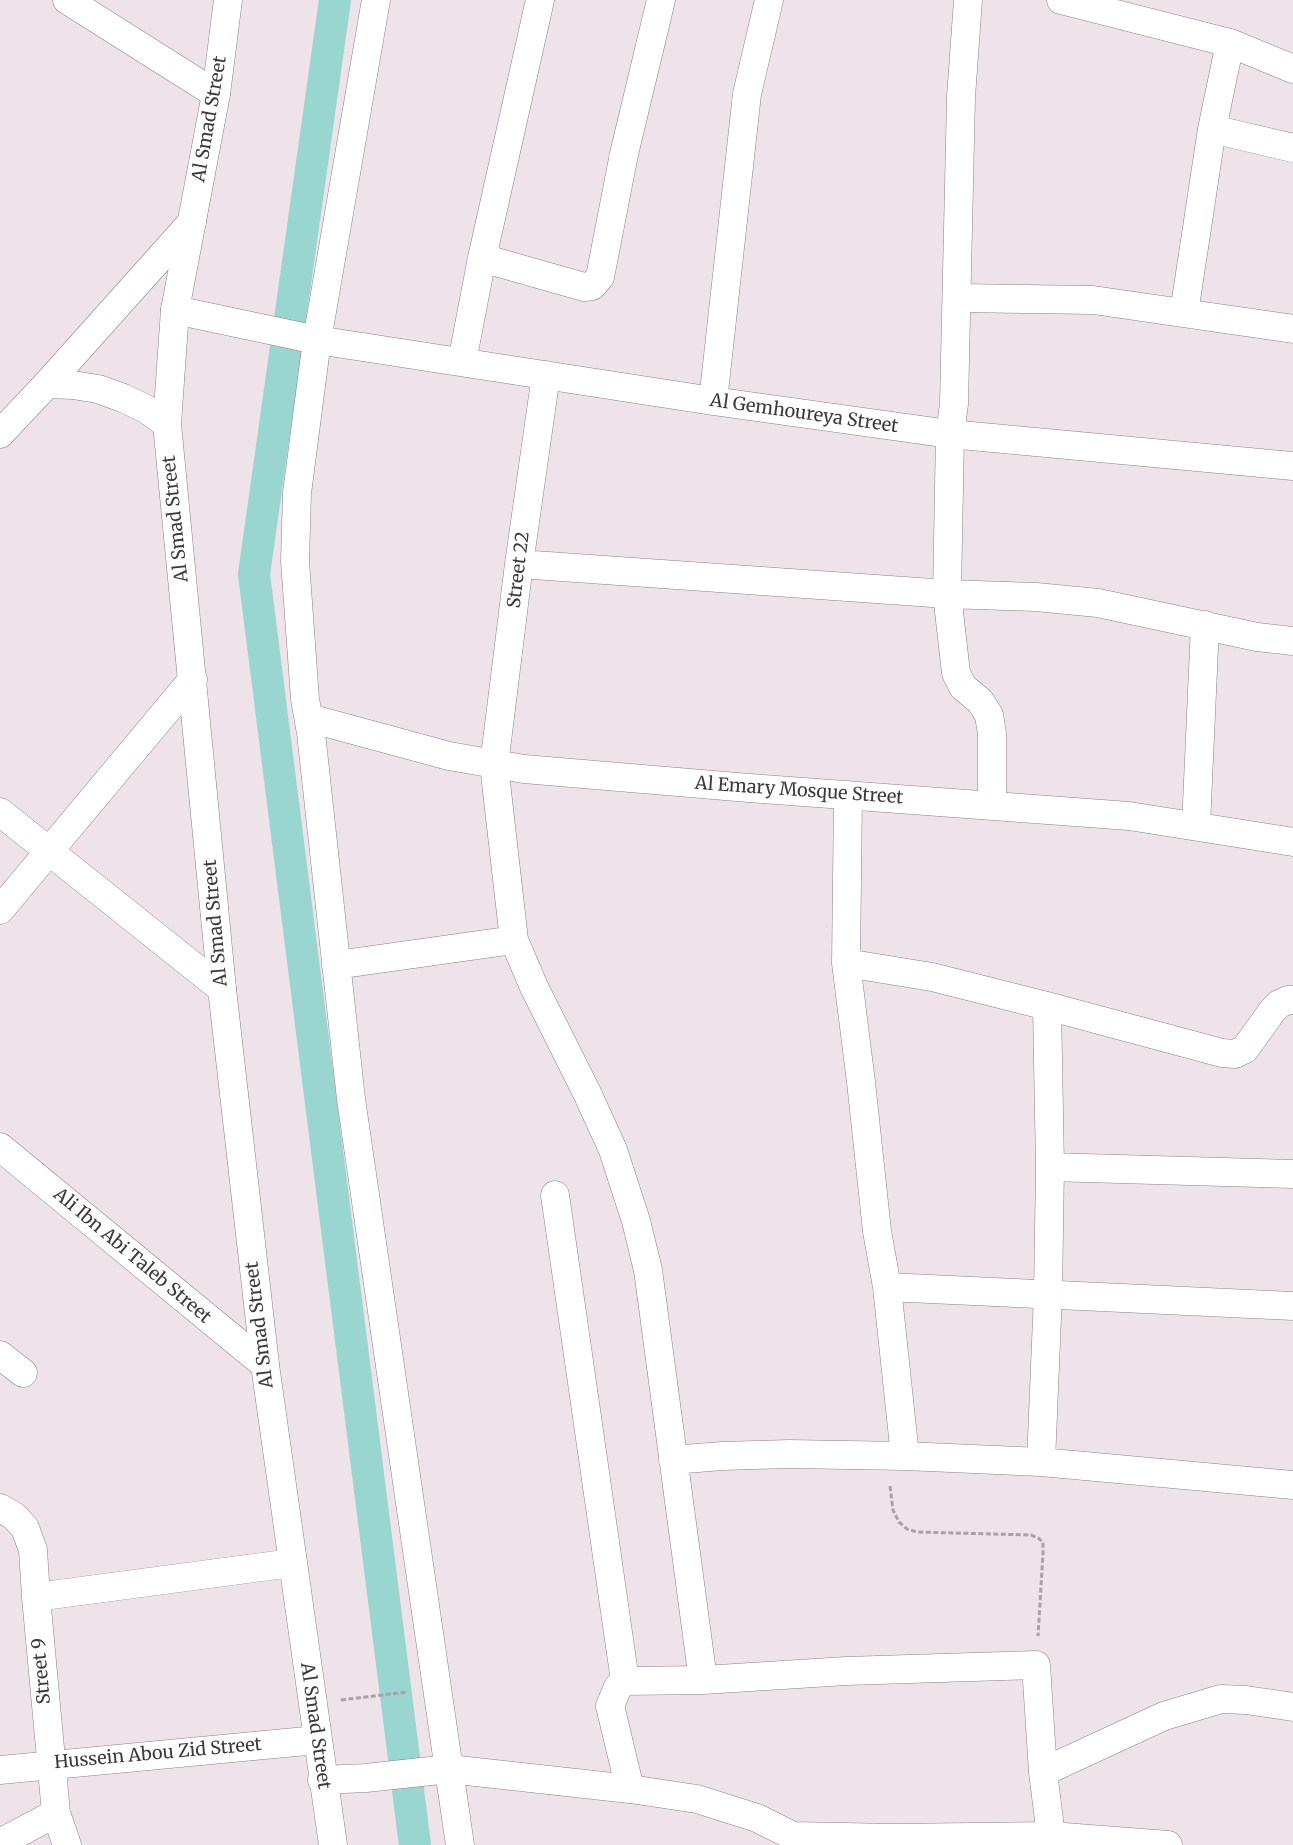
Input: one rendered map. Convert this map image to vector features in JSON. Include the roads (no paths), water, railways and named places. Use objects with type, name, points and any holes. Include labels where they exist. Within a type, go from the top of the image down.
[{"type":"main road","points":[[67,0],[216,94]]},
{"type":"main road","name":"Al Smad Street","points":[[228,0],[216,94],[175,310],[167,424],[222,989],[265,1366],[322,1780],[333,1845]]},
{"type":"main road","points":[[376,0],[317,340],[297,493],[295,560],[305,699],[352,1099],[460,1845]]},
{"type":"main road","points":[[462,362],[482,258],[540,0]]},
{"type":"main road","points":[[482,258],[584,288],[592,286],[600,277],[624,154],[662,0]]},
{"type":"main road","points":[[713,401],[747,94],[769,0]]},
{"type":"main road","points":[[968,0],[961,97],[957,298],[954,404],[950,434],[947,594],[956,673],[963,687],[980,701],[989,715],[992,734],[992,805]]},
{"type":"main road","points":[[1061,0],[1230,43],[1293,69]]},
{"type":"main road","points":[[1184,313],[1212,130],[1230,43]]},
{"type":"main road","points":[[1212,130],[1293,148]]},
{"type":"main road","points":[[0,434],[192,222]]},
{"type":"main road","points":[[957,298],[1093,300],[1293,329]]},
{"type":"main road","name":"Al Gemhoureya Street","points":[[175,310],[317,340],[713,401],[950,434],[1293,466]]},
{"type":"main road","name":"Street 22","points":[[546,375],[519,564],[494,765],[514,940],[534,987],[613,1150],[636,1221],[648,1270],[703,1680]]},
{"type":"main road","points":[[47,384],[73,385],[106,392],[146,409],[167,424]]},
{"type":"main road","points":[[519,564],[947,594],[1036,597],[1098,603],[1258,637],[1293,641]]},
{"type":"main road","points":[[1196,826],[1204,625]]},
{"type":"main road","points":[[0,910],[193,679]]},
{"type":"main road","name":"Al Emary Mosque Street","points":[[308,718],[450,756],[494,765],[573,773],[1130,816],[1293,842]]},
{"type":"main road","points":[[848,795],[846,963],[877,1231],[887,1287],[896,1455]]},
{"type":"main road","points":[[0,812],[222,989]]},
{"type":"main road","points":[[336,965],[514,940]]},
{"type":"main road","points":[[846,963],[932,977],[1222,1054],[1235,1054],[1246,1049],[1273,1010],[1279,1004],[1293,1000]]},
{"type":"main road","points":[[1041,1462],[1048,1294],[1050,1167],[1047,1006]]},
{"type":"main road","name":"Ali Ibn Abi Taleb Street","points":[[0,1147],[265,1366]]},
{"type":"main road","points":[[1050,1167],[1293,1174]]},
{"type":"main road","points":[[555,1196],[625,1681]]},
{"type":"main road","points":[[887,1287],[1293,1306]]},
{"type":"main road","points":[[0,1355],[23,1373]]},
{"type":"main road","points":[[674,1460],[789,1454],[896,1455],[1041,1462],[1293,1485]]},
{"type":"main road","name":"Street 9","points":[[0,1508],[14,1516],[25,1528],[33,1550],[56,1813],[67,1845]]},
{"type":"main road","points":[[36,1597],[292,1563]]},
{"type":"main road","points":[[630,1789],[610,1706],[618,1687],[625,1681],[703,1680],[1036,1664],[1043,1772],[1051,1836]]},
{"type":"main road","points":[[1043,1772],[1164,1716],[1221,1699],[1246,1700],[1293,1707]]},
{"type":"main road","name":"Hussein Abou Zid Street","points":[[0,1770],[317,1740]]},
{"type":"main road","points":[[322,1780],[366,1778],[449,1769],[630,1789],[697,1799],[757,1818],[794,1840],[893,1842],[1051,1836],[1168,1845]]},
{"type":"main road","points":[[0,1843],[56,1813]]},
{"type":"waterway","points":[[335,0],[254,574],[415,1845]]}]
